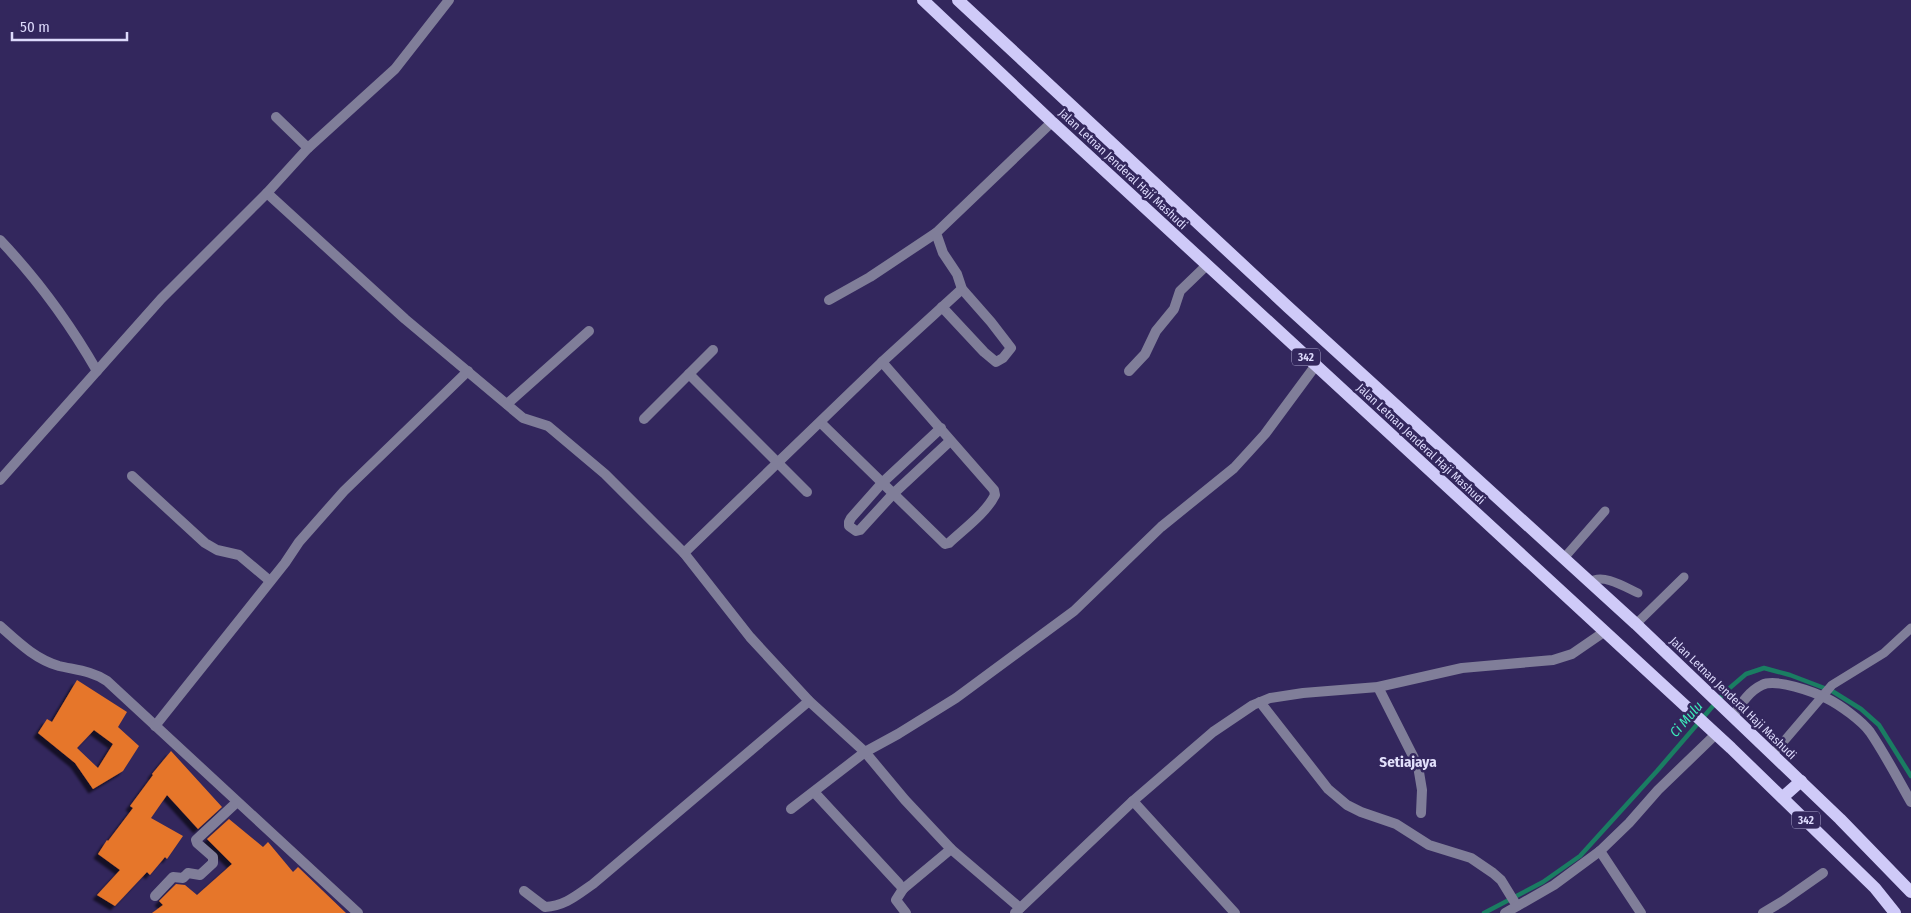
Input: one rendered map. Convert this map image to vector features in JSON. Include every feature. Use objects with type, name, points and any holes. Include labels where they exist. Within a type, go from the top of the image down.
[{"type":"main road","name":"Jalan Letnan Jenderal Haji Mashudi","points":[[923,0],[1052,122],[1715,733],[1875,888],[1895,913]]},
{"type":"main road","name":"Jalan Letnan Jenderal Haji Mashudi","points":[[958,0],[1288,307],[1636,624],[1801,781],[1911,892]]},
{"type":"main road","points":[[1782,797],[1801,781]]},
{"type":"street","points":[[0,480],[161,299],[308,148],[394,69],[449,0]]},
{"type":"street","points":[[276,117],[308,148]]},
{"type":"street","points":[[829,300],[870,277],[936,233],[1052,122]]},
{"type":"street","points":[[266,193],[404,319],[506,404],[524,418],[548,426],[605,474],[684,552],[750,637],[810,701],[865,752],[905,800],[951,849],[1018,910],[1133,801],[1213,732],[1260,702],[1270,698],[1303,693],[1378,687],[1462,668],[1564,658],[1604,632]]},
{"type":"street","points":[[936,233],[943,253],[957,274],[962,289],[1011,348],[1003,358],[996,362],[984,352],[942,307]]},
{"type":"street","points":[[0,240],[30,274],[73,329],[97,371]]},
{"type":"street","points":[[1129,371],[1145,354],[1156,331],[1174,309],[1180,292],[1207,265]]},
{"type":"street","points":[[684,552],[882,362],[962,289]]},
{"type":"street","points":[[506,404],[589,332]]},
{"type":"street","points":[[644,419],[713,350]]},
{"type":"street","points":[[820,423],[939,540],[946,544],[984,510],[995,495],[990,484],[882,362]]},
{"type":"street","points":[[791,809],[865,752],[956,698],[1074,611],[1160,527],[1234,468],[1265,434],[1316,365]]},
{"type":"street","points":[[156,726],[299,542],[344,491],[468,371]]},
{"type":"street","points":[[689,374],[807,492]]},
{"type":"street","points":[[941,428],[882,483],[849,522],[853,530],[860,530],[893,494],[950,441]]},
{"type":"street","points":[[132,476],[205,544],[217,550],[239,555],[270,581]]},
{"type":"street","points":[[0,626],[34,655],[57,665],[99,675],[320,876],[358,913]]},
{"type":"street","points":[[1731,713],[1763,684],[1775,683],[1807,691],[1828,699],[1869,731],[1911,802]]},
{"type":"street","points":[[1378,687],[1418,766],[1422,790],[1421,813]]},
{"type":"street","points":[[524,891],[545,907],[564,904],[573,899],[810,701]]},
{"type":"street","points":[[1260,702],[1328,789],[1346,805],[1396,824],[1429,845],[1471,858],[1493,873],[1509,890],[1516,903]]},
{"type":"street","points":[[1505,913],[1516,903],[1554,885],[1600,851],[1715,733]]},
{"type":"street","points":[[814,792],[903,889]]},
{"type":"street","points":[[1133,801],[1235,913]]},
{"type":"street","points":[[155,896],[173,877],[183,878],[188,873],[200,875],[213,863],[213,857],[196,840],[237,802]]},
{"type":"street","points":[[906,913],[896,900],[903,889],[951,849]]},
{"type":"street","points":[[1600,851],[1641,913]]},
{"type":"street","points":[[1763,913],[1784,901],[1823,873]]},
{"type":"lane","points":[[1564,558],[1605,511]]},
{"type":"lane","points":[[1636,624],[1684,577]]},
{"type":"lane","points":[[1590,582],[1594,579],[1602,578],[1638,593]]},
{"type":"lane","points":[[1773,754],[1832,685],[1884,653],[1911,628]]},
{"type":"building","points":[[77,680],[127,712],[118,727],[139,746],[123,771],[93,789],[75,763],[38,733],[47,719],[52,722]],"holes":[[[94,730],[113,744],[98,768],[77,748]]]},
{"type":"building","points":[[171,751],[222,807],[198,829],[167,795],[151,818],[183,836],[167,859],[165,857],[150,875],[147,872],[115,906],[97,895],[120,870],[98,854],[133,808],[130,806],[152,774]]},
{"type":"building","points":[[229,819],[263,847],[268,842],[293,872],[298,867],[346,913],[152,913],[163,905],[159,901],[176,884],[185,885],[197,895],[232,864],[207,839]]},
{"type":"waterway","name":"Ci Mulu","points":[[1484,913],[1543,882],[1580,856],[1725,692],[1746,674],[1764,668],[1790,675],[1832,691],[1861,709],[1879,725],[1911,776]]},
{"type":"district","name":"Setiajaya","points":[[1408,762]]}]
